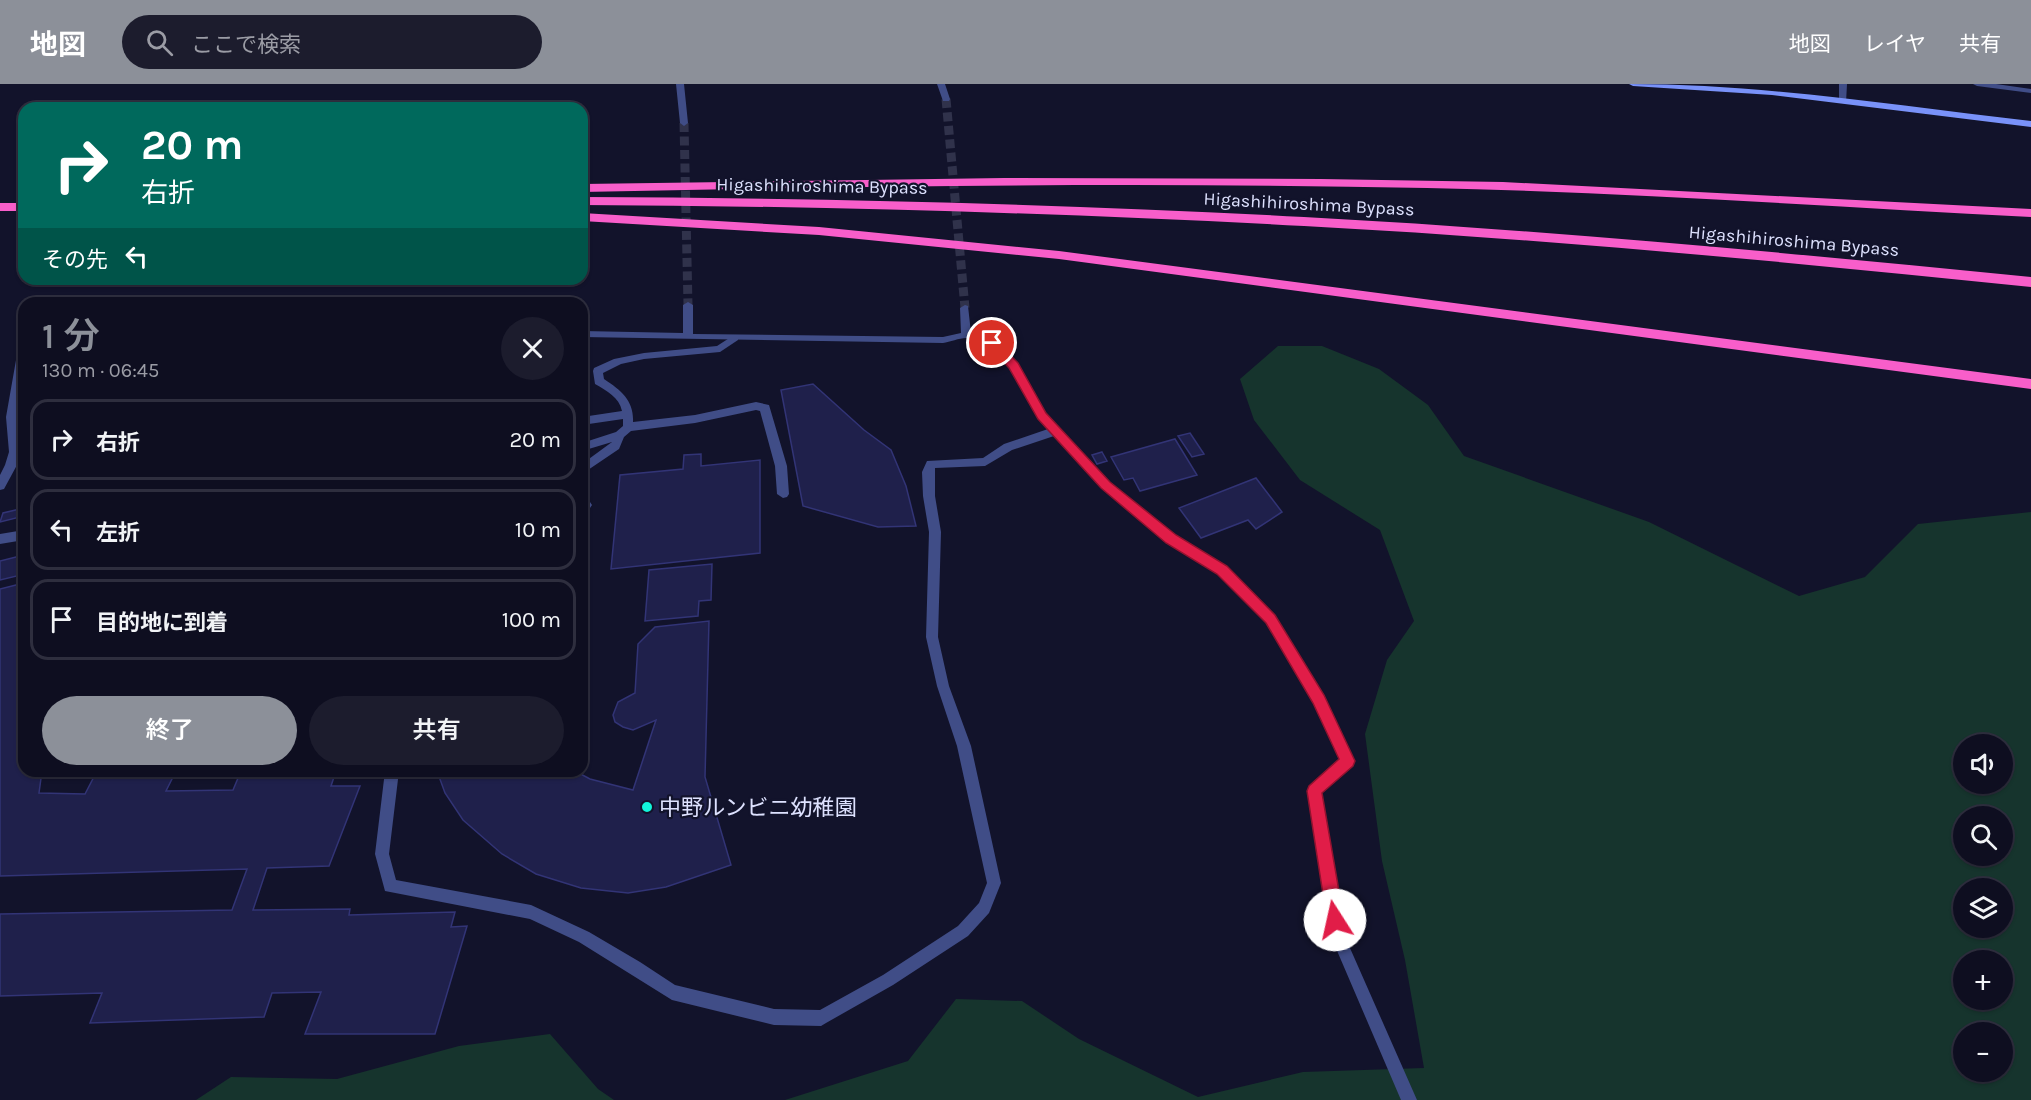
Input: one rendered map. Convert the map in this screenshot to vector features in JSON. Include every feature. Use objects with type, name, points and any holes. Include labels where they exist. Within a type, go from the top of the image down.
[{"type":"highway","points":[[588,188],[793,183],[1429,184],[1788,198],[2031,213]]},
{"type":"highway","name":"Higashihiroshima Bypass","points":[[588,201],[712,201],[955,207],[1140,213],[1331,223],[1720,251],[2031,282]]},
{"type":"highway","points":[[0,207],[18,207]]},
{"type":"highway","points":[[588,217],[819,231],[1059,255],[2031,384]]},
{"type":"street","points":[[680,84],[684,123]]},
{"type":"street","points":[[941,84],[946,99]]},
{"type":"street","points":[[1633,84],[1698,87],[1844,100],[2031,124]]},
{"type":"street","points":[[1843,84],[1844,100]]},
{"type":"street","points":[[1977,84],[2031,91]]},
{"type":"street","points":[[688,305],[688,337]]},
{"type":"street","points":[[965,308],[966,335]]},
{"type":"street","points":[[588,333],[734,338],[943,340],[966,335],[992,343],[1014,366],[1042,416],[1105,485],[1171,539],[1222,570],[1270,619],[1319,699],[1348,761],[1314,791],[1339,939],[1409,1100]]},
{"type":"street","points":[[588,466],[615,446],[624,431],[629,414],[623,398],[599,381],[598,371],[618,360],[720,349],[734,338]]},
{"type":"street","points":[[0,486],[11,465],[14,452],[11,417],[18,377]]},
{"type":"street","points":[[588,445],[624,431],[695,420],[756,406],[765,408],[781,466],[783,494]]},
{"type":"street","points":[[588,420],[629,414]]},
{"type":"street","points":[[391,777],[382,854],[390,886],[531,912],[584,936],[672,992],[774,1017],[821,1018],[930,954],[963,931],[984,908],[994,883],[964,746],[944,686],[932,637],[934,532],[928,496],[928,472],[931,464],[985,462],[1008,447],[1055,431]]},
{"type":"street","points":[[0,538],[18,536]]},
{"type":"green space","points":[[1278,346],[1322,346],[1379,369],[1428,405],[1464,456],[1649,522],[1799,596],[1865,577],[1918,524],[2031,512],[2031,1100],[785,1100],[908,1061],[956,999],[1022,1001],[1079,1039],[1198,1097],[1303,1072],[1424,1068],[1405,960],[1382,861],[1365,734],[1387,660],[1414,621],[1380,530],[1300,480],[1254,420],[1240,379]]},
{"type":"green space","points":[[550,1034],[598,1089],[614,1100],[196,1100],[231,1077],[337,1079],[459,1046]]},
{"type":"building","points":[[813,384],[864,430],[891,450],[906,486],[916,526],[878,527],[803,506],[781,390]]},
{"type":"building","points":[[1190,433],[1204,454],[1192,457],[1178,436]]},
{"type":"building","points":[[1175,439],[1197,475],[1140,491],[1133,478],[1124,480],[1111,457]]},
{"type":"building","points":[[1102,452],[1107,461],[1097,464],[1092,455]]},
{"type":"building","points":[[701,454],[701,466],[760,460],[760,553],[611,569],[620,475],[683,469],[684,455]]},
{"type":"building","points":[[1256,478],[1282,512],[1256,529],[1248,520],[1201,538],[1179,508]]},
{"type":"building","points":[[18,509],[18,518],[0,522],[3,513]]},
{"type":"building","points":[[18,556],[18,576],[0,580],[0,561]]},
{"type":"building","points":[[712,564],[711,600],[699,601],[698,616],[645,621],[649,570]]},
{"type":"building","points":[[18,584],[18,777],[41,777],[39,793],[85,794],[94,777],[173,777],[166,791],[233,790],[238,777],[334,777],[331,786],[360,786],[329,866],[267,868],[253,910],[350,909],[349,915],[455,912],[451,927],[467,926],[435,1034],[305,1034],[321,992],[272,993],[264,1017],[90,1023],[102,993],[0,996],[0,914],[232,910],[247,869],[0,876],[0,589]]},
{"type":"building","points":[[709,621],[705,777],[731,865],[666,887],[628,893],[581,888],[536,874],[502,854],[463,820],[445,793],[439,777],[586,777],[633,790],[656,720],[633,730],[615,722],[613,715],[618,702],[635,693],[638,644],[655,627]]},
{"type":"tunnel","points":[[946,99],[965,308]]},
{"type":"tunnel","points":[[684,123],[688,305]]},
{"type":"place","name":"中野ルンビニ幼稚園","points":[[647,807]]},
{"type":"route","points":[[992,343],[1014,366],[1042,416],[1105,485],[1171,539],[1222,570],[1270,619],[1319,699],[1348,761],[1314,791],[1335,920]]}]
